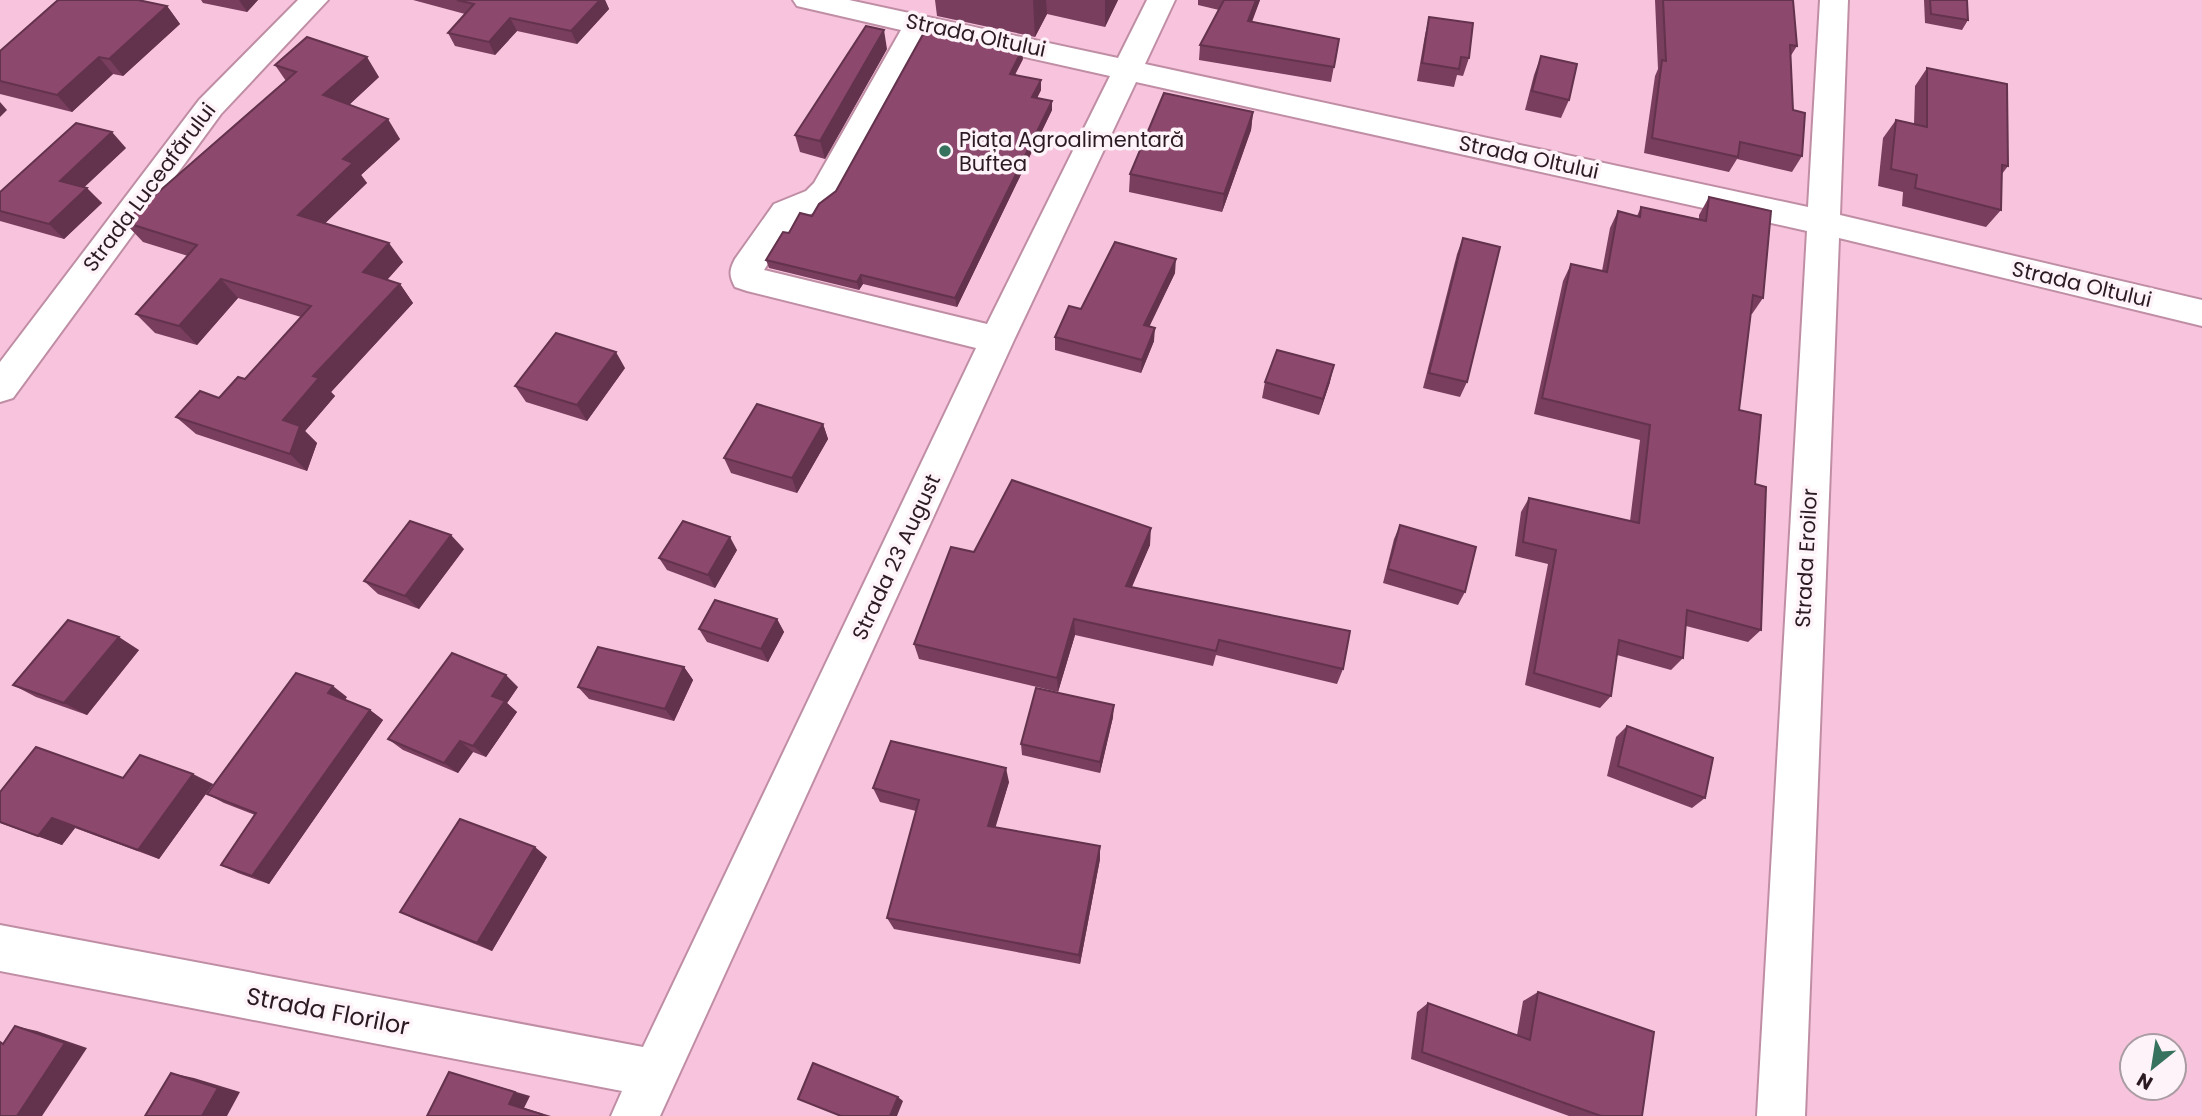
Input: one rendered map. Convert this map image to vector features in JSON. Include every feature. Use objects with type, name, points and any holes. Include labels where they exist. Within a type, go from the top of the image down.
[{"type":"street","name":"Strada Luceafărului","points":[[0,388],[210,107],[314,0]]},
{"type":"street","name":"Strada Oltului","points":[[807,0],[858,5],[919,23],[1821,222],[2202,313]]},
{"type":"street","name":"Strada 23 August","points":[[635,1116],[998,340],[1161,0]]},
{"type":"street","name":"Strada Eroilor","points":[[1781,1116],[1821,222],[1834,0]]},
{"type":"street","points":[[919,23],[825,191],[817,199],[785,212],[747,268],[747,278],[998,340]]},
{"type":"street","name":"Strada Florilor","points":[[0,948],[655,1073]]},
{"type":"building","points":[[58,0],[138,0],[167,6],[109,59],[99,57],[57,95],[0,81],[0,51]]},
{"type":"building","points":[[457,0],[600,0],[571,31],[510,18],[489,42],[448,33],[474,4]]},
{"type":"building","points":[[1224,0],[1256,0],[1248,21],[1339,39],[1334,67],[1200,45]]},
{"type":"building","points":[[1663,0],[1793,0],[1797,46],[1790,45],[1793,110],[1805,113],[1802,156],[1740,142],[1738,157],[1652,138],[1662,60],[1666,61]]},
{"type":"building","points":[[1930,0],[1967,0],[1968,20],[1931,14]]},
{"type":"building","points":[[1429,17],[1473,23],[1469,58],[1461,57],[1459,69],[1422,63]]},
{"type":"building","points":[[866,26],[884,30],[820,141],[795,135]]},
{"type":"building","name":"Piața Agroalimentară Buftea","points":[[926,29],[1022,50],[1010,74],[1041,80],[1032,97],[1052,101],[955,298],[861,275],[857,282],[766,260],[783,232],[789,233],[800,213],[812,216],[819,204],[836,191]]},
{"type":"building","points":[[307,37],[367,57],[323,95],[388,119],[343,159],[353,163],[298,215],[389,243],[363,272],[400,284],[313,376],[319,378],[283,420],[300,426],[290,454],[176,417],[200,391],[219,398],[238,377],[245,379],[311,306],[221,279],[179,326],[136,314],[197,245],[124,222],[296,72],[275,65]]},
{"type":"building","points":[[1541,56],[1577,64],[1569,100],[1532,91]]},
{"type":"building","points":[[1927,68],[2007,84],[2008,166],[2002,165],[2001,210],[1915,188],[1917,175],[1891,169],[1896,120],[1927,127]]},
{"type":"building","points":[[1164,93],[1253,112],[1224,194],[1130,174]]},
{"type":"building","points":[[76,123],[112,132],[60,181],[87,188],[49,224],[0,211],[0,192]]},
{"type":"building","points":[[1709,197],[1771,211],[1763,298],[1753,295],[1739,410],[1761,415],[1755,484],[1766,487],[1761,630],[1687,610],[1683,658],[1619,640],[1611,696],[1534,673],[1556,550],[1523,542],[1529,498],[1639,523],[1650,425],[1542,398],[1571,264],[1607,272],[1618,211],[1640,217],[1641,207],[1706,221]]},
{"type":"building","points":[[1463,238],[1500,247],[1467,382],[1429,373]]},
{"type":"building","points":[[1115,242],[1176,259],[1144,325],[1155,328],[1142,360],[1055,337],[1069,306],[1081,309]]},
{"type":"building","points":[[556,333],[616,352],[577,405],[515,386]]},
{"type":"building","points":[[1277,350],[1334,365],[1323,399],[1265,382]]},
{"type":"building","points":[[757,404],[823,424],[792,478],[724,458]]},
{"type":"building","points":[[1012,480],[1151,528],[1126,586],[1350,631],[1343,669],[1219,640],[1216,651],[1074,619],[1057,678],[914,644],[951,547],[974,552]]},
{"type":"building","points":[[410,521],[451,535],[405,596],[364,581]]},
{"type":"building","points":[[683,521],[730,537],[708,575],[659,558]]},
{"type":"building","points":[[1400,525],[1476,547],[1465,592],[1388,569]]},
{"type":"building","points":[[715,600],[777,619],[761,649],[699,629]]},
{"type":"building","points":[[68,620],[119,637],[64,703],[13,685]]},
{"type":"building","points":[[598,647],[684,667],[665,709],[578,687]]},
{"type":"building","points":[[452,653],[506,675],[492,696],[505,701],[473,746],[460,741],[444,763],[388,739]]},
{"type":"building","points":[[296,673],[333,686],[328,693],[370,710],[252,876],[221,865],[256,813],[207,794]]},
{"type":"building","points":[[1036,688],[1114,705],[1100,762],[1021,744]]},
{"type":"building","points":[[1627,726],[1713,758],[1705,798],[1618,766]]},
{"type":"building","points":[[891,741],[1006,768],[988,826],[1100,846],[1079,955],[887,918],[919,800],[873,788]]},
{"type":"building","points":[[36,747],[123,778],[140,755],[193,774],[138,850],[52,818],[38,836],[0,822],[0,792]]},
{"type":"building","points":[[460,819],[535,847],[477,943],[400,912]]},
{"type":"building","points":[[1538,992],[1654,1032],[1642,1116],[1601,1116],[1422,1052],[1428,1003],[1530,1040]]},
{"type":"building","points":[[15,1026],[65,1043],[17,1116],[0,1116],[0,1042],[3,1044]]},
{"type":"building","points":[[813,1063],[898,1097],[890,1116],[841,1116],[798,1099]]},
{"type":"building","points":[[449,1072],[515,1092],[509,1104],[541,1114],[427,1116]]},
{"type":"building","points":[[171,1073],[218,1088],[202,1116],[145,1116]]},
{"type":"place","name":"Piața Agroalimentară Buftea","points":[[945,151]]}]
